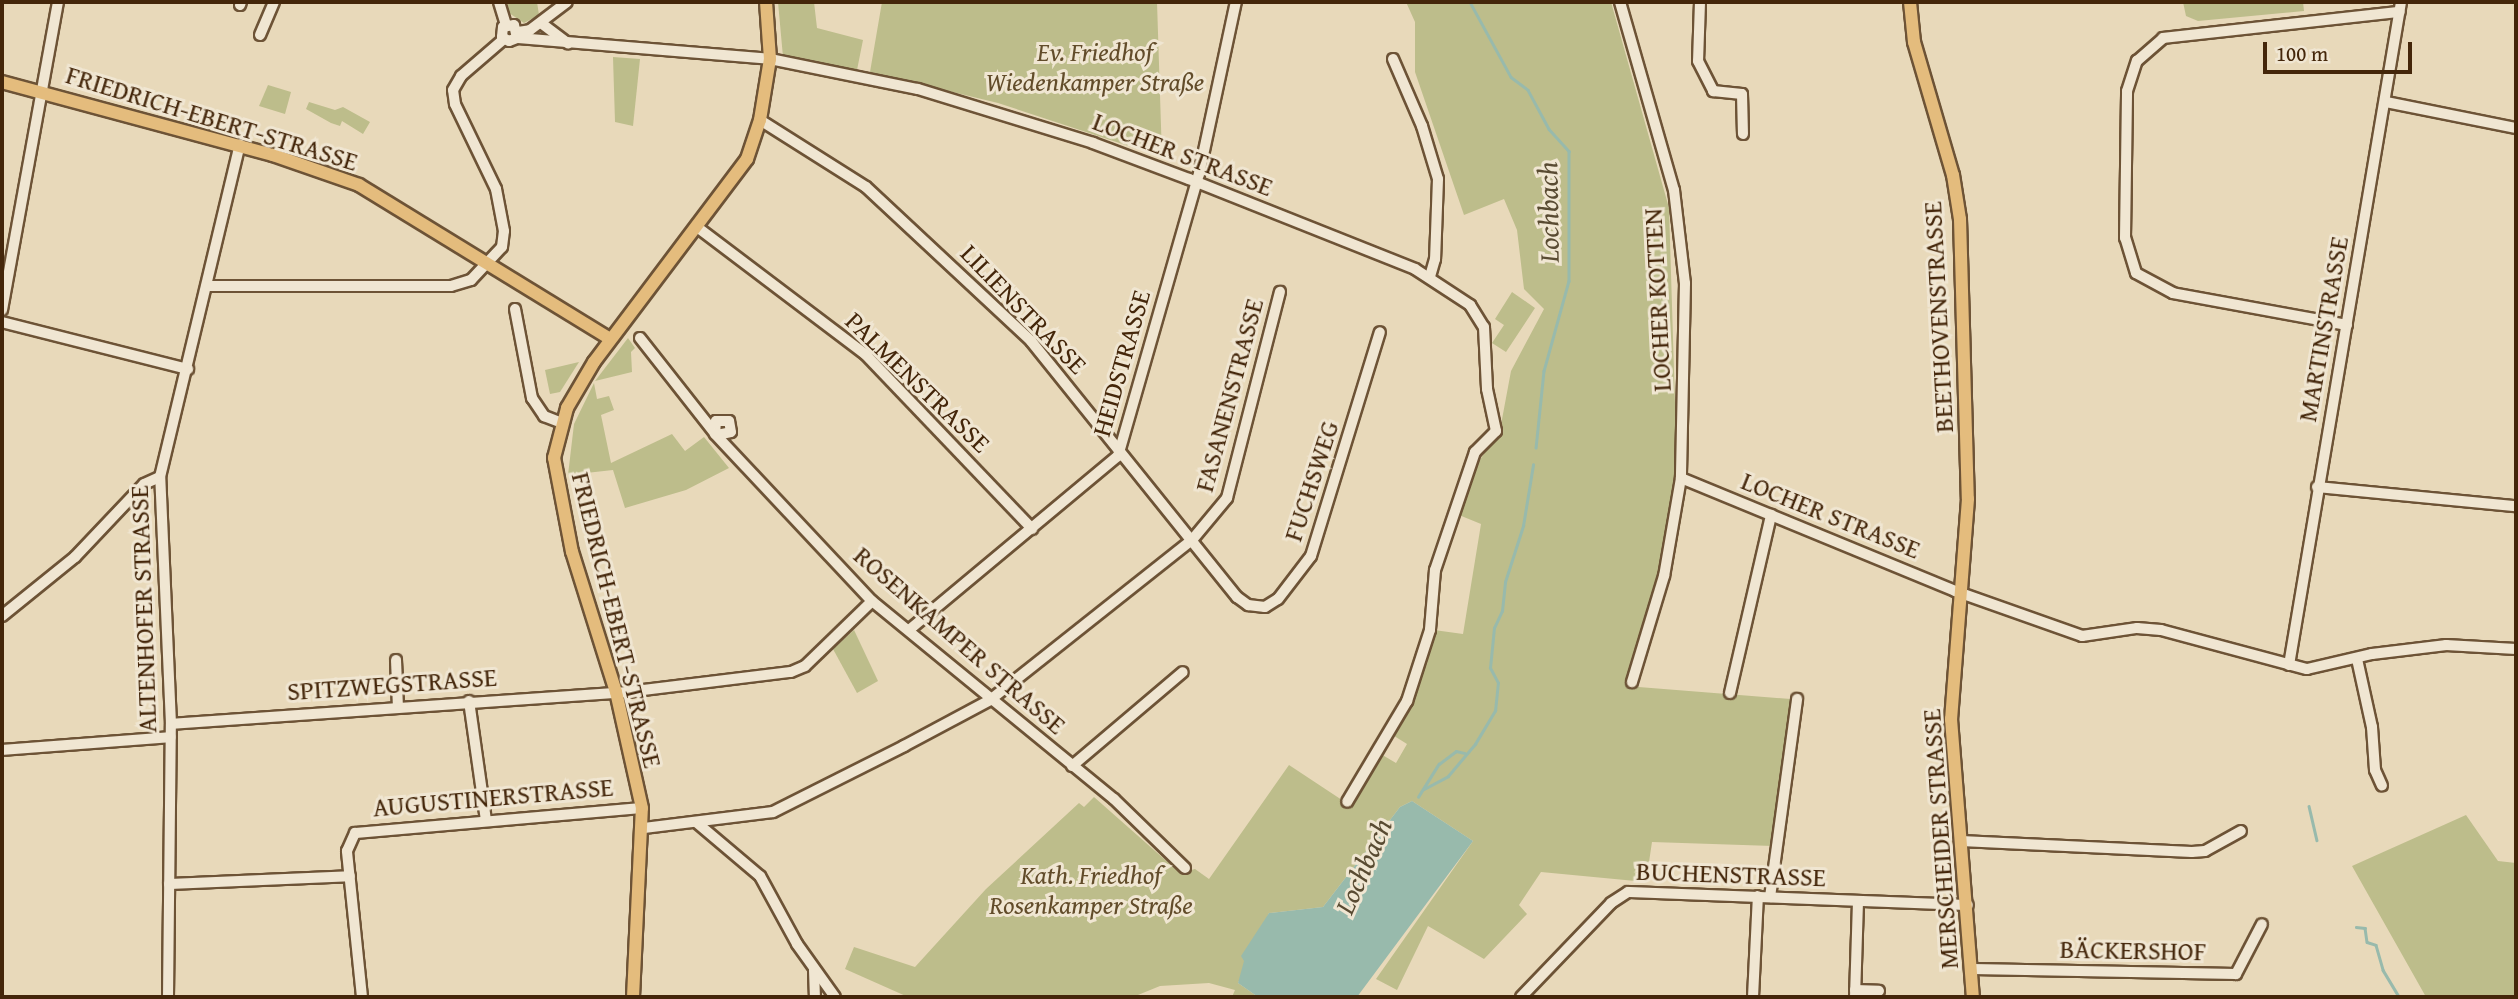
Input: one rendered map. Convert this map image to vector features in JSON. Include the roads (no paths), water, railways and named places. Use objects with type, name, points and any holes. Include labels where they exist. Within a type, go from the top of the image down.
[{"type":"main road","points":[[610,339],[742,169],[760,120],[770,59],[766,2]]},
{"type":"main road","name":"BEETHOVENSTRASSE","points":[[1910,2],[1917,52],[1959,212],[1968,456],[1964,594]]},
{"type":"main road","points":[[2,82],[43,96]]},
{"type":"main road","name":"FRIEDRICH-EBERT-STRASSE","points":[[43,96],[240,145],[359,186],[610,339],[572,398],[562,423],[554,458],[559,495],[616,692],[642,808],[644,828],[633,997]]},
{"type":"main road","name":"MERSCHEIDER STRASSE","points":[[1964,594],[1951,719],[1968,905],[1973,997]]},
{"type":"street","name":"FRIEDRICH-EBERT-STRASSE","points":[[43,96],[58,2]]},
{"type":"street","points":[[260,35],[274,2]]},
{"type":"street","points":[[499,2],[506,25]]},
{"type":"street","points":[[208,286],[451,286],[471,280],[488,263],[504,240],[501,211],[491,176],[455,103],[453,90],[461,76],[504,39],[541,23],[567,2]]},
{"type":"street","name":"HEIDSTRASSE","points":[[909,630],[1115,460],[1121,449],[1196,182],[1236,2]]},
{"type":"street","name":"LOCHER KOTTEN","points":[[1620,2],[1679,212],[1685,283],[1681,478],[1659,597],[1632,682]]},
{"type":"street","points":[[1700,2],[1698,61],[1713,91],[1742,94],[1743,134]]},
{"type":"street","points":[[2347,325],[2173,293],[2136,273],[2125,239],[2127,91],[2137,61],[2163,37],[2401,7]]},
{"type":"street","name":"MARTINSTRASSE","points":[[2290,664],[2317,487],[2401,7]]},
{"type":"street","points":[[541,23],[570,44]]},
{"type":"street","points":[[504,39],[502,29],[506,25],[514,25],[517,35]]},
{"type":"street","name":"LOCHER STRASSE","points":[[517,35],[570,44],[770,59],[918,89],[1093,143],[1196,182],[1430,277],[1470,305],[1481,318],[1487,389],[1496,431],[1475,452],[1436,570],[1430,630],[1407,701],[1347,802]]},
{"type":"street","points":[[1393,59],[1422,126],[1438,179],[1435,260],[1430,277]]},
{"type":"street","points":[[2,310],[43,96]]},
{"type":"street","points":[[2386,102],[2516,128]]},
{"type":"street","name":"LILIENSTRASSE","points":[[760,120],[825,158],[887,205],[1031,341],[1243,603]]},
{"type":"street","name":"ALTENHOFER STRASSE","points":[[168,997],[171,724],[160,477],[240,145]]},
{"type":"street","name":"PALMENSTRASSE","points":[[697,227],[865,354],[1032,529]]},
{"type":"street","name":"FASANENSTRASSE","points":[[644,828],[773,812],[990,700],[1192,540],[1227,498],[1280,292]]},
{"type":"street","points":[[515,309],[532,398],[544,416],[562,423]]},
{"type":"street","points":[[2,321],[188,369]]},
{"type":"street","name":"FUCHSWEG","points":[[1243,603],[1271,605],[1311,556],[1380,332]]},
{"type":"street","name":"ROSENKAMPER STRASSE","points":[[640,338],[716,433],[872,601],[1072,766],[1168,848],[1185,868]]},
{"type":"street","points":[[2,616],[75,557],[144,484],[160,477]]},
{"type":"street","name":"LOCHER STRASSE","points":[[1681,478],[1964,594],[2082,636],[2149,628],[2307,670],[2446,645],[2516,649]]},
{"type":"street","points":[[2317,487],[2516,506]]},
{"type":"street","points":[[1730,693],[1771,515]]},
{"type":"street","name":"SPITZWEGSTRASSE","points":[[171,724],[616,692],[795,671],[872,601]]},
{"type":"street","points":[[2357,659],[2373,732],[2375,770],[2382,786]]},
{"type":"street","points":[[396,660],[398,707]]},
{"type":"street","points":[[1072,766],[1183,672]]},
{"type":"street","points":[[1770,897],[1797,699]]},
{"type":"street","points":[[469,701],[486,821]]},
{"type":"street","points":[[2,750],[171,737]]},
{"type":"street","name":"AUGUSTINERSTRASSE","points":[[350,876],[350,837],[360,831],[642,808]]},
{"type":"street","points":[[696,822],[760,876],[814,970],[835,997]]},
{"type":"street","points":[[1961,841],[2192,852],[2205,851],[2241,831]]},
{"type":"street","points":[[169,884],[350,876],[362,997]]},
{"type":"street","name":"BUCHENSTRASSE","points":[[1521,997],[1624,894],[1758,896],[1968,905]]},
{"type":"street","points":[[1753,997],[1758,896]]},
{"type":"street","name":"BUCHENSTRASSE","points":[[1858,901],[1860,994],[1879,991]]},
{"type":"street","name":"BÄCKERSHOF","points":[[1973,969],[2236,974],[2262,924]]},
{"type":"street","points":[[814,970],[815,997]]},
{"type":"water","points":[[1412,801],[1473,841],[1357,997],[1258,997],[1238,983],[1244,961],[1241,956],[1269,913],[1323,907],[1400,807]]},
{"type":"waterway","name":"Lochbach","points":[[1470,2],[1511,77],[1528,90],[1549,129],[1569,151],[1569,281],[1544,371],[1536,448]]},
{"type":"waterway","name":"Lochbach","points":[[1424,789],[1448,776],[1475,744],[1495,711],[1498,683],[1490,668],[1494,628],[1502,611],[1505,582],[1523,526],[1533,465]]},
{"type":"waterway","name":"Lochbach","points":[[1418,797],[1439,764],[1456,751],[1465,753]]},
{"type":"waterway","points":[[2309,806],[2317,840]]},
{"type":"waterway","points":[[2356,927],[2365,928],[2367,942],[2376,945],[2383,970],[2399,997]]},
{"type":"park label","name":"Ev. Friedhof Wiedenkamper Straße","points":[[1095,67]]},
{"type":"park label","name":"Kath. Friedhof Rosenkamper Straße","points":[[1091,890]]}]
